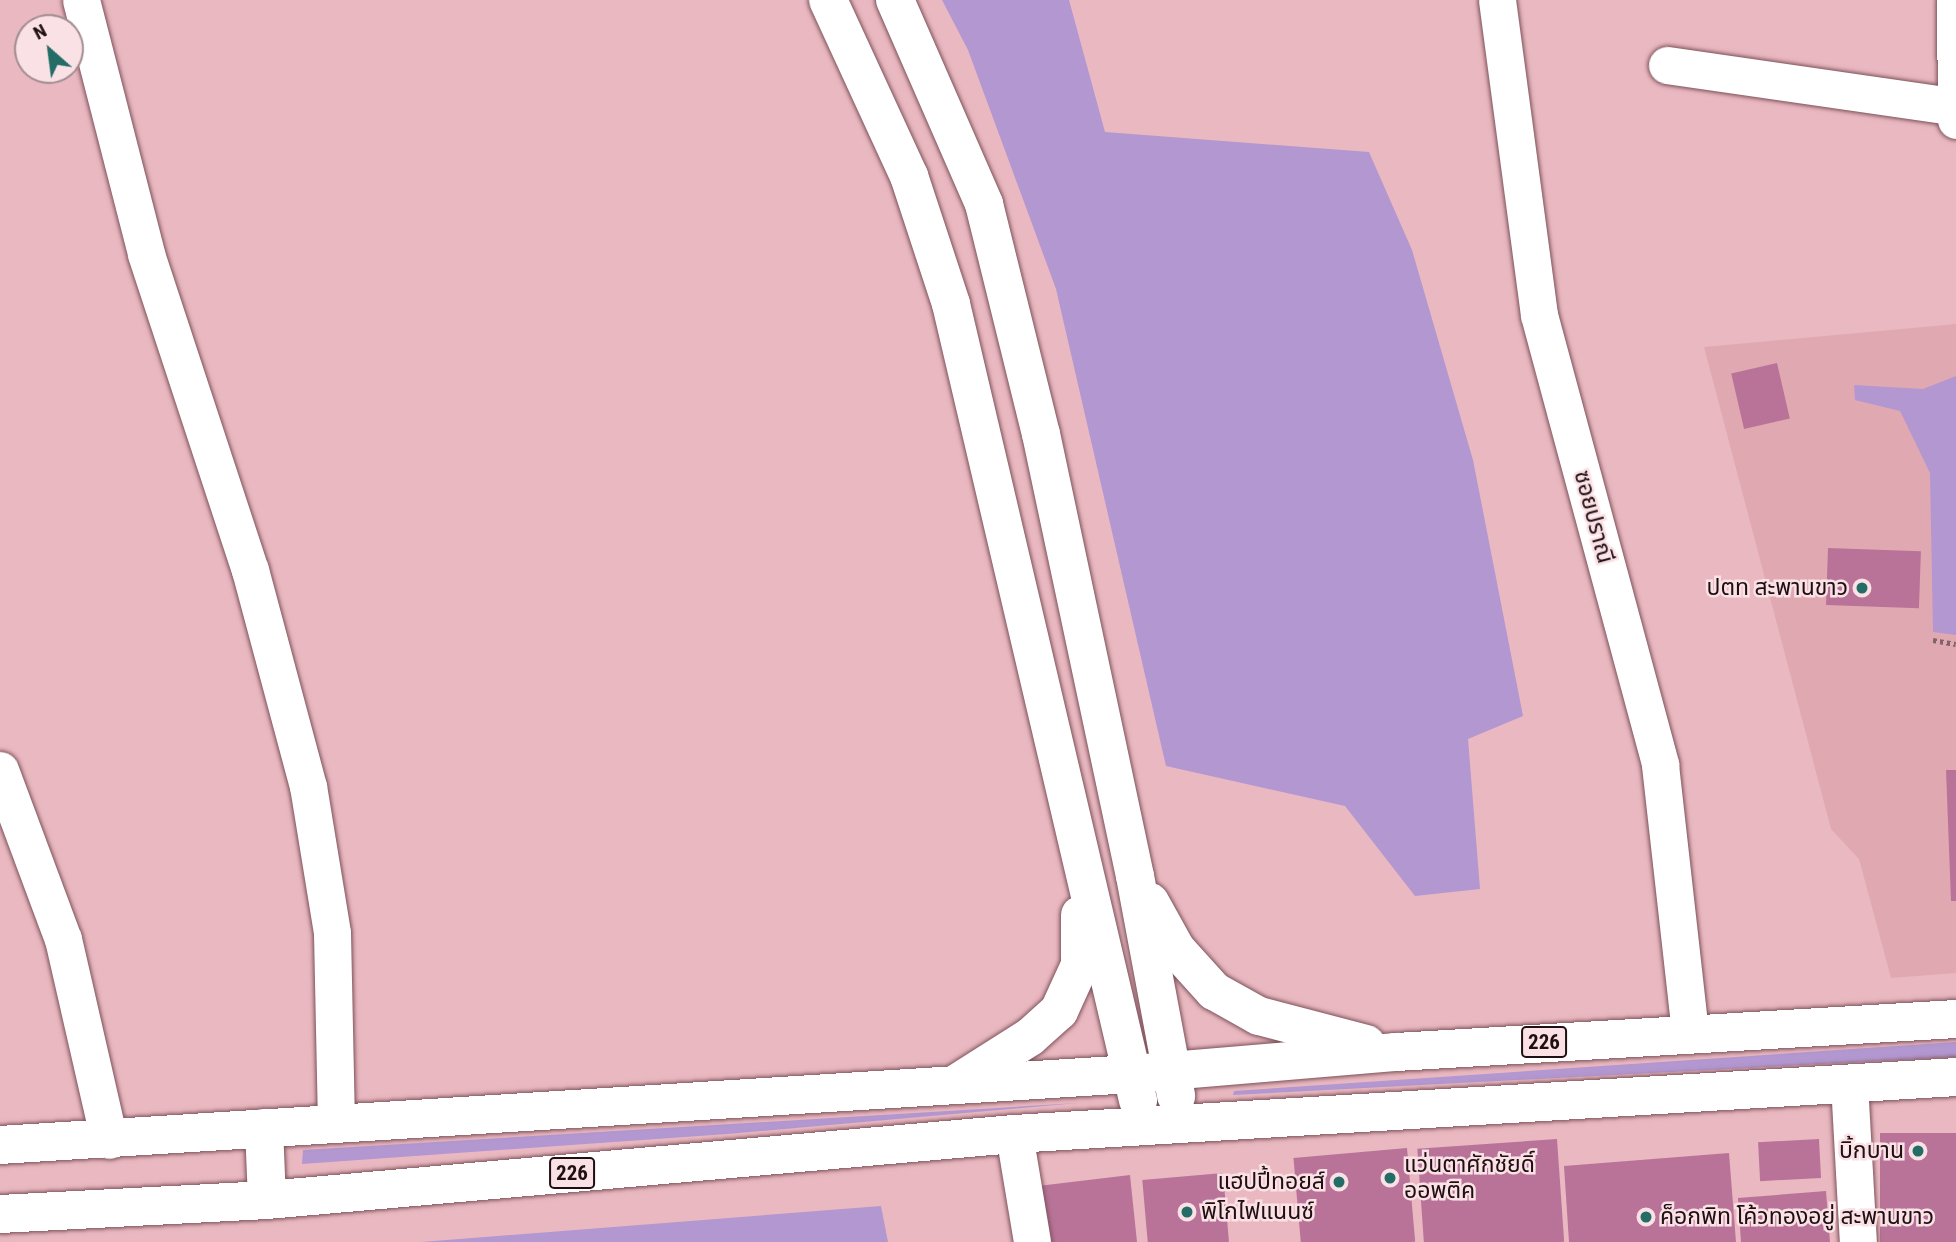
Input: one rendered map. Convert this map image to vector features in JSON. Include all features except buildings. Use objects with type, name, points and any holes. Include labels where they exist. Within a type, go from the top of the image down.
[{"type":"main road","points":[[828,0],[909,176],[951,304],[1133,1074],[1162,1125]]},
{"type":"main road","points":[[895,0],[985,204],[1041,434],[1135,876],[1172,1071],[1162,1125]]},
{"type":"main road","points":[[952,1086],[1030,1037],[1059,1011],[1080,965],[1081,921],[1067,789]]},
{"type":"main road","points":[[1135,876],[1176,949],[1214,991],[1259,1016],[1396,1052]]},
{"type":"main road","name":"226","points":[[0,1145],[952,1086],[1396,1052],[1690,1033],[1956,1020]]},
{"type":"main road","name":"226","points":[[0,1214],[267,1200],[1014,1134],[1956,1077]]},
{"type":"main road","points":[[264,1128],[267,1200]]},
{"type":"street","points":[[81,0],[146,254],[250,570],[308,786],[332,933],[336,1124]]},
{"type":"street","name":"ซอยปราณี","points":[[1497,0],[1539,315],[1660,765],[1690,1033]]},
{"type":"street","points":[[1668,65],[1954,113],[1955,0]]},
{"type":"street","points":[[0,771],[63,939],[108,1140]]},
{"type":"street","points":[[1849,1083],[1858,1242]]},
{"type":"street","points":[[1014,1134],[1032,1242]]},
{"type":"path","points":[[1933,640],[1956,644]]},
{"type":"shaded area","points":[[942,0],[1069,0],[1105,132],[1369,152],[1412,250],[1473,460],[1523,716],[1468,739],[1480,889],[1415,896],[1345,806],[1166,766],[1056,289],[968,50]]},
{"type":"shaded area","name":"ปตท สะพานขาว","points":[[1956,324],[1956,973],[1891,978],[1859,859],[1831,829],[1704,347]]},
{"type":"shaded area","points":[[1956,376],[1956,635],[1933,632],[1930,473],[1900,411],[1855,400],[1854,385],[1923,389]]},
{"type":"shaded area","points":[[1956,1042],[1956,1057],[1233,1095],[1234,1091]]},
{"type":"shaded area","points":[[1078,1103],[727,1134],[302,1164],[303,1150]]},
{"type":"shaded area","points":[[881,1206],[888,1242],[421,1242]]},
{"type":"place","name":"ปตท สะพานขาว","points":[[1862,588]]},
{"type":"place","name":"บิ้กบาน","points":[[1918,1151]]},
{"type":"place","name":"แว่นตาศักชัยดิ์ ออพติค","points":[[1390,1178]]},
{"type":"place","name":"แฮปปี้ทอยส์","points":[[1339,1182]]},
{"type":"place","name":"พิโกไฟแนนซ์","points":[[1187,1212]]},
{"type":"place","name":"ค็อกพิท โค้วทองอยู่ สะพานขาว","points":[[1646,1217]]}]
